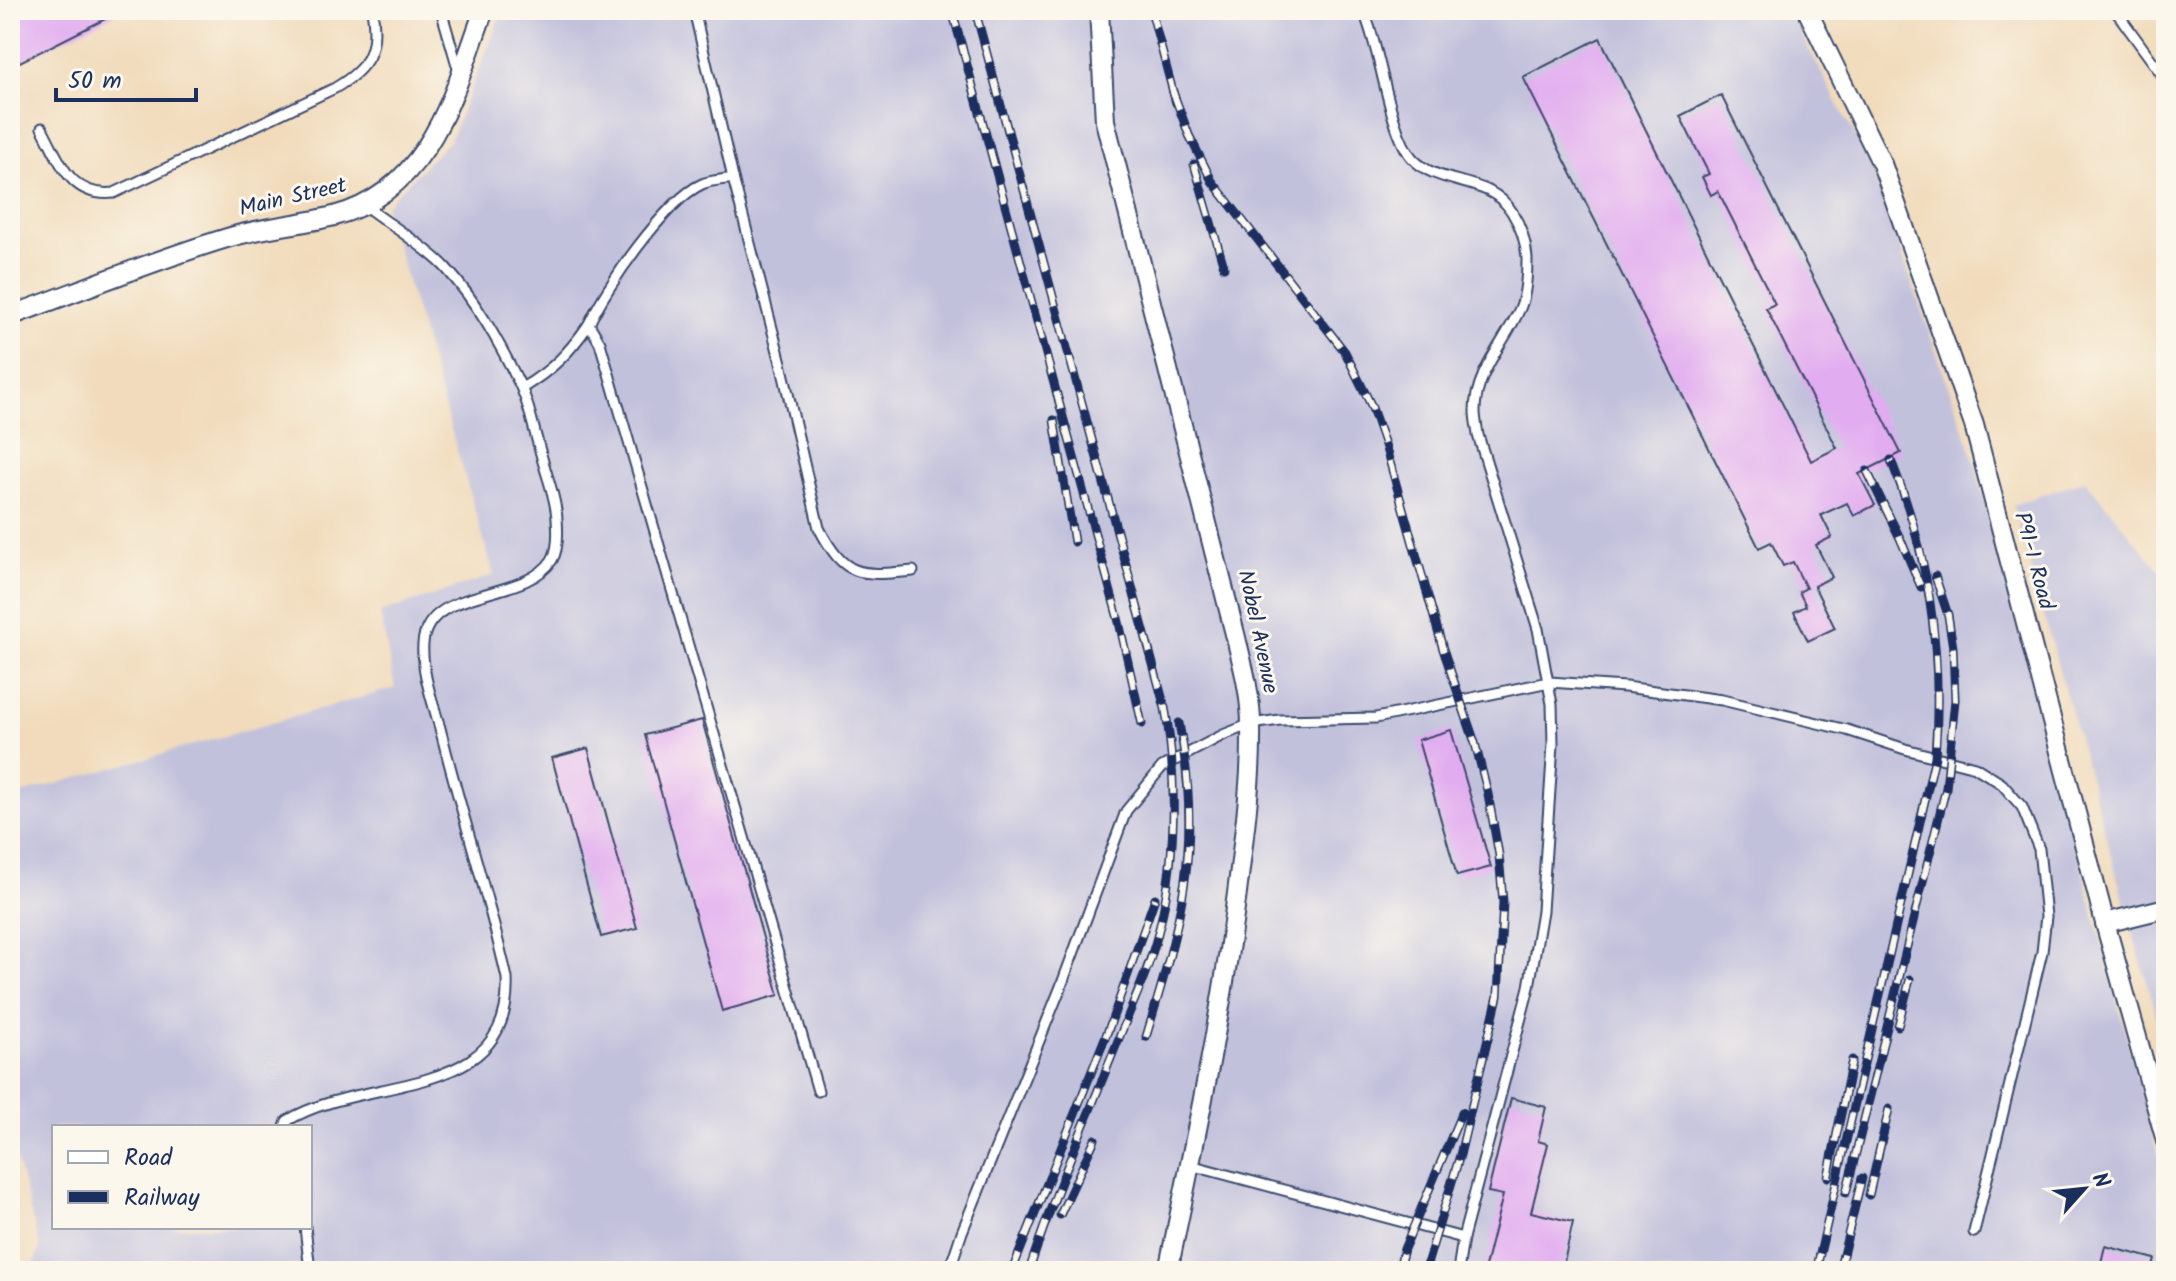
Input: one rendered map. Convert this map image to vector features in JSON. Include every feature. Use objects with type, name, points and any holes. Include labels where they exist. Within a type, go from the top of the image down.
[{"type":"street","name":"Main Street","points":[[10,316],[230,237],[336,215],[364,205],[387,191],[425,150],[439,128],[484,10]]},
{"type":"street","name":"Nobel Avenue","points":[[1099,10],[1105,121],[1234,630],[1246,680],[1251,724],[1231,946],[1212,1060],[1168,1271]]},
{"type":"street","name":"P91-1 Road","points":[[1807,10],[1882,164],[1974,425],[2105,923],[2166,1141]]},
{"type":"street","points":[[2105,923],[2166,908]]},
{"type":"lane","points":[[42,128],[71,181],[98,195],[114,193],[356,76],[372,53],[376,29],[372,10]]},
{"type":"lane","points":[[441,10],[461,77]]},
{"type":"lane","points":[[694,10],[819,528],[831,551],[847,569],[869,573],[913,571]]},
{"type":"lane","points":[[1363,10],[1400,137],[1411,156],[1425,170],[1488,188],[1505,199],[1517,219],[1527,257],[1523,302],[1486,371],[1475,409],[1478,435],[1538,629],[1549,682],[1553,744],[1542,911],[1529,987],[1463,1238],[1458,1271]]},
{"type":"lane","points":[[2115,10],[2166,80]]},
{"type":"lane","points":[[522,388],[547,373],[571,351],[599,302],[668,212],[703,183],[733,178]]},
{"type":"lane","points":[[286,1125],[287,1121],[319,1104],[453,1071],[479,1056],[494,1039],[504,1016],[507,996],[504,965],[452,774],[427,675],[423,645],[426,628],[435,615],[451,605],[520,584],[541,572],[553,558],[558,541],[557,515],[522,388],[468,294],[443,264],[364,205]]},
{"type":"lane","points":[[589,324],[600,343],[818,1091]]},
{"type":"lane","points":[[949,1271],[1126,811],[1162,767],[1251,724],[1280,720],[1376,718],[1549,682],[1625,687],[1722,700],[1847,730],[1975,767],[2002,784],[2022,807],[2039,849],[2046,916],[2042,952],[1974,1232]]},
{"type":"lane","points":[[1190,1165],[1463,1238]]},
{"type":"lane","points":[[305,1229],[310,1271]]},
{"type":"shaded area","points":[[503,10],[1788,10],[1869,162],[1972,453],[2166,1186],[2166,1271],[32,1271],[40,1247],[10,1134],[10,797],[395,688],[380,613],[494,575],[385,206],[450,140]]},
{"type":"shaded area","points":[[2085,480],[2166,578],[2166,1051],[2013,505]]},
{"type":"building","points":[[10,10],[123,10],[10,67]]},
{"type":"building","points":[[1600,38],[1811,461],[1837,448],[1766,308],[1775,304],[1718,191],[1711,195],[1702,177],[1709,174],[1680,116],[1721,95],[1901,453],[1859,474],[1875,505],[1854,516],[1847,503],[1821,515],[1832,537],[1816,545],[1832,577],[1814,586],[1835,628],[1808,641],[1794,612],[1806,606],[1799,592],[1806,588],[1793,562],[1783,566],[1771,542],[1759,548],[1523,77]]},
{"type":"building","points":[[702,720],[779,995],[722,1011],[645,735]]},
{"type":"building","points":[[1451,730],[1491,867],[1457,876],[1418,740]]},
{"type":"building","points":[[588,748],[637,928],[601,937],[552,758]]},
{"type":"building","points":[[1511,1098],[1546,1107],[1538,1141],[1548,1144],[1531,1212],[1573,1222],[1562,1271],[1484,1271],[1503,1195],[1488,1192]]},
{"type":"building","points":[[2105,1246],[2155,1259],[2152,1271],[2099,1271]]},
{"type":"railway","points":[[952,10],[1119,622],[1142,724]]},
{"type":"railway","points":[[975,10],[1165,708],[1172,764],[1171,853],[1163,910],[1153,950],[1061,1181],[1029,1271]]},
{"type":"railway","points":[[1151,10],[1176,103]]},
{"type":"railway","points":[[1173,92],[1189,135],[1212,181],[1345,352],[1371,405],[1488,794],[1499,855],[1503,902],[1498,996],[1460,1155],[1425,1271]]},
{"type":"railway","points":[[1194,164],[1224,267]]},
{"type":"railway","points":[[1054,420],[1074,542]]},
{"type":"railway","points":[[1816,1271],[1935,757],[1937,681],[1931,606],[1915,532],[1891,460]]},
{"type":"railway","points":[[1867,471],[1921,587]]},
{"type":"railway","points":[[1846,1193],[1946,788],[1955,700],[1953,648],[1948,615],[1935,576]]},
{"type":"railway","points":[[1146,1037],[1169,957],[1185,883],[1189,807],[1179,723]]},
{"type":"railway","points":[[1012,1271],[1109,1028],[1155,898]]},
{"type":"railway","points":[[1898,1026],[1910,979]]},
{"type":"railway","points":[[1828,1177],[1852,1060]]},
{"type":"railway","points":[[1869,1195],[1889,1109]]},
{"type":"railway","points":[[1398,1271],[1404,1249],[1462,1112]]},
{"type":"railway","points":[[1060,1215],[1095,1139]]},
{"type":"railway","points":[[1839,1271],[1862,1178]]}]
